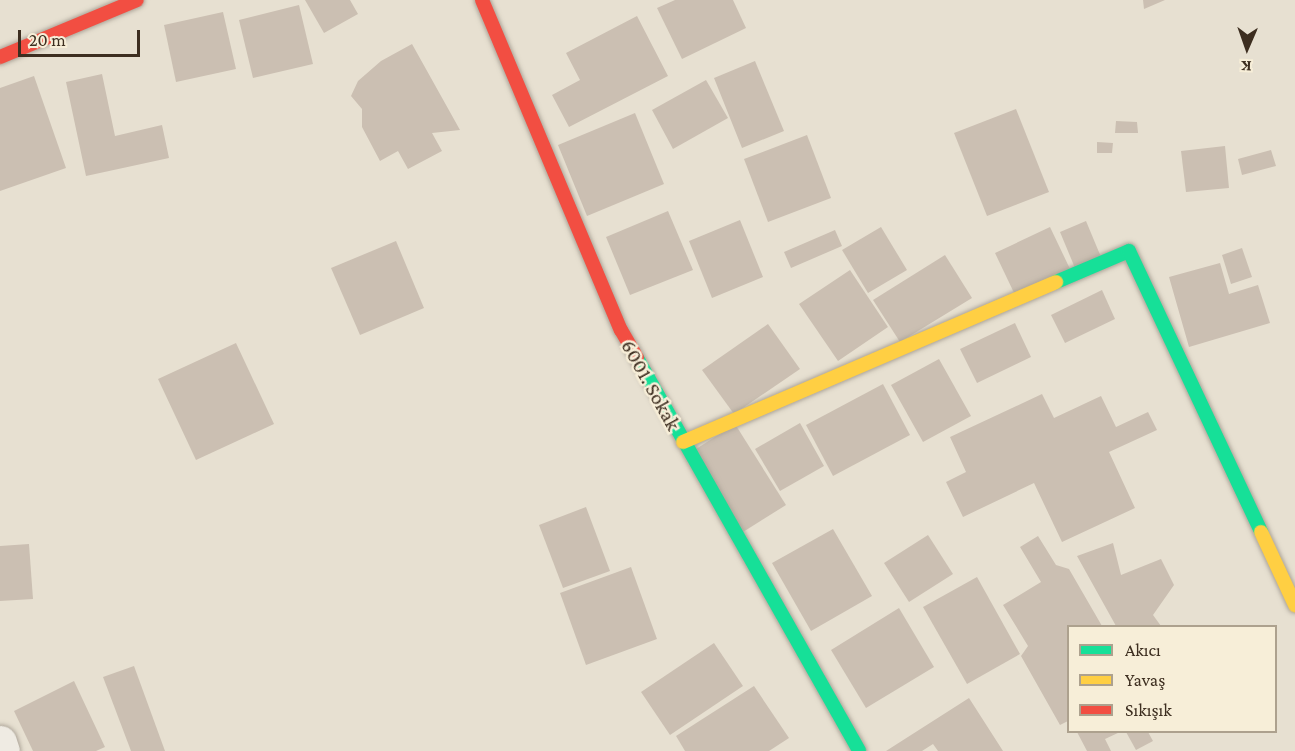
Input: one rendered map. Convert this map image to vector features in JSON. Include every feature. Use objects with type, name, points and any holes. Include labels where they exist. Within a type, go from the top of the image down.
[{"type":"street","name":"6001. Sokak","points":[[482,0],[621,330],[682,442],[859,751]]},
{"type":"street","points":[[0,57],[123,3]]},
{"type":"street","points":[[682,442],[1129,252],[1295,605]]},
{"type":"street","points":[[0,742],[3,751]]},
{"type":"building","points":[[305,0],[350,0],[358,14],[324,33]]},
{"type":"building","points":[[675,0],[733,0],[746,28],[682,59],[657,8]]},
{"type":"building","points":[[1143,0],[1165,0],[1144,9]]},
{"type":"building","points":[[299,5],[313,64],[253,78],[239,20]]},
{"type":"building","points":[[223,12],[236,69],[176,82],[164,25]]},
{"type":"building","points":[[637,16],[668,76],[569,127],[552,95],[580,80],[566,53]]},
{"type":"building","points":[[412,44],[460,130],[432,133],[442,151],[408,169],[398,151],[380,161],[362,127],[362,109],[351,96],[358,81],[381,61]]},
{"type":"building","points":[[755,61],[784,131],[742,148],[714,78]]},
{"type":"building","points":[[102,74],[115,136],[162,125],[169,158],[86,176],[66,82]]},
{"type":"building","points":[[34,76],[66,168],[0,191],[0,88]]},
{"type":"building","points":[[706,80],[728,118],[673,149],[652,110]]},
{"type":"building","points":[[1016,109],[1049,192],[987,216],[954,133]]},
{"type":"building","points":[[635,113],[664,184],[587,216],[558,145]]},
{"type":"building","points":[[1116,121],[1137,122],[1138,133],[1115,133]]},
{"type":"building","points":[[807,135],[831,198],[768,222],[744,159]]},
{"type":"building","points":[[1097,142],[1113,143],[1112,153],[1097,153]]},
{"type":"building","points":[[1225,146],[1229,188],[1186,192],[1181,151]]},
{"type":"building","points":[[1271,150],[1276,166],[1242,175],[1238,159]]},
{"type":"building","points":[[668,211],[693,270],[630,295],[606,237]]},
{"type":"building","points":[[740,220],[763,277],[712,298],[689,241]]},
{"type":"building","points":[[1086,221],[1101,257],[1075,268],[1060,232]]},
{"type":"building","points":[[881,227],[907,270],[868,293],[842,250]]},
{"type":"building","points":[[1050,227],[1071,271],[1016,297],[995,253]]},
{"type":"building","points":[[835,230],[842,246],[791,268],[784,252]]},
{"type":"building","points":[[396,241],[424,308],[360,335],[331,268]]},
{"type":"building","points":[[1242,248],[1252,277],[1231,284],[1222,255]]},
{"type":"building","points":[[945,255],[972,298],[900,342],[873,300]]},
{"type":"building","points":[[1220,263],[1229,294],[1258,285],[1270,323],[1189,347],[1169,277]]},
{"type":"building","points":[[850,270],[888,327],[838,361],[799,304]]},
{"type":"building","points":[[1102,290],[1115,319],[1065,343],[1051,315]]},
{"type":"building","points":[[1015,323],[1031,357],[977,383],[960,349]]},
{"type":"building","points":[[768,324],[800,369],[734,414],[702,370]]},
{"type":"building","points":[[236,343],[274,424],[196,460],[158,379]]},
{"type":"building","points":[[939,359],[971,416],[923,442],[891,385]]},
{"type":"building","points":[[883,384],[910,435],[833,476],[806,425]]},
{"type":"building","points":[[1042,394],[1054,418],[1101,396],[1116,427],[1148,412],[1157,430],[1109,452],[1135,508],[1062,542],[1034,483],[963,517],[946,482],[966,472],[950,437]]},
{"type":"building","points":[[800,423],[824,466],[780,491],[755,449]]},
{"type":"building","points":[[735,424],[786,505],[743,532],[693,451]]},
{"type":"building","points":[[586,507],[610,571],[563,588],[539,525]]},
{"type":"building","points":[[833,529],[872,596],[811,631],[772,563]]},
{"type":"building","points":[[928,535],[953,574],[909,602],[884,563]]},
{"type":"building","points":[[1038,536],[1056,565],[1069,569],[1101,625],[1067,625],[1067,722],[1060,725],[1021,656],[1028,646],[1003,605],[1041,582],[1020,547]]},
{"type":"building","points":[[1113,543],[1121,575],[1161,559],[1174,585],[1153,615],[1160,625],[1115,625],[1077,556]]},
{"type":"building","points":[[29,544],[33,599],[0,601],[0,546]]},
{"type":"building","points":[[631,567],[657,639],[586,665],[560,593]]},
{"type":"building","points":[[977,577],[1020,654],[967,684],[923,607]]},
{"type":"building","points":[[899,608],[934,667],[866,708],[831,650]]},
{"type":"building","points":[[714,643],[743,686],[670,735],[641,692]]},
{"type":"building","points":[[134,666],[165,751],[131,751],[103,677]]},
{"type":"building","points":[[74,681],[105,747],[96,751],[33,751],[14,711]]},
{"type":"building","points":[[754,686],[789,738],[769,751],[685,751],[676,736]]},
{"type":"building","points":[[969,698],[1003,751],[938,751],[933,744],[922,751],[886,751]]},
{"type":"building","points":[[1078,733],[1118,733],[1105,739],[1111,751],[1087,751]]},
{"type":"building","points":[[1127,733],[1149,733],[1153,741],[1136,750]]},
{"type":"traffic: fast","points":[[1056,282],[1129,251],[1261,532]]},
{"type":"traffic: fast","points":[[637,358],[859,751]]},
{"type":"traffic: slow","points":[[683,442],[1056,282]]},
{"type":"traffic: slow","points":[[1261,532],[1295,605]]},
{"type":"traffic: jam","points":[[0,57],[137,0]]},
{"type":"traffic: jam","points":[[482,0],[621,330],[637,358]]}]
